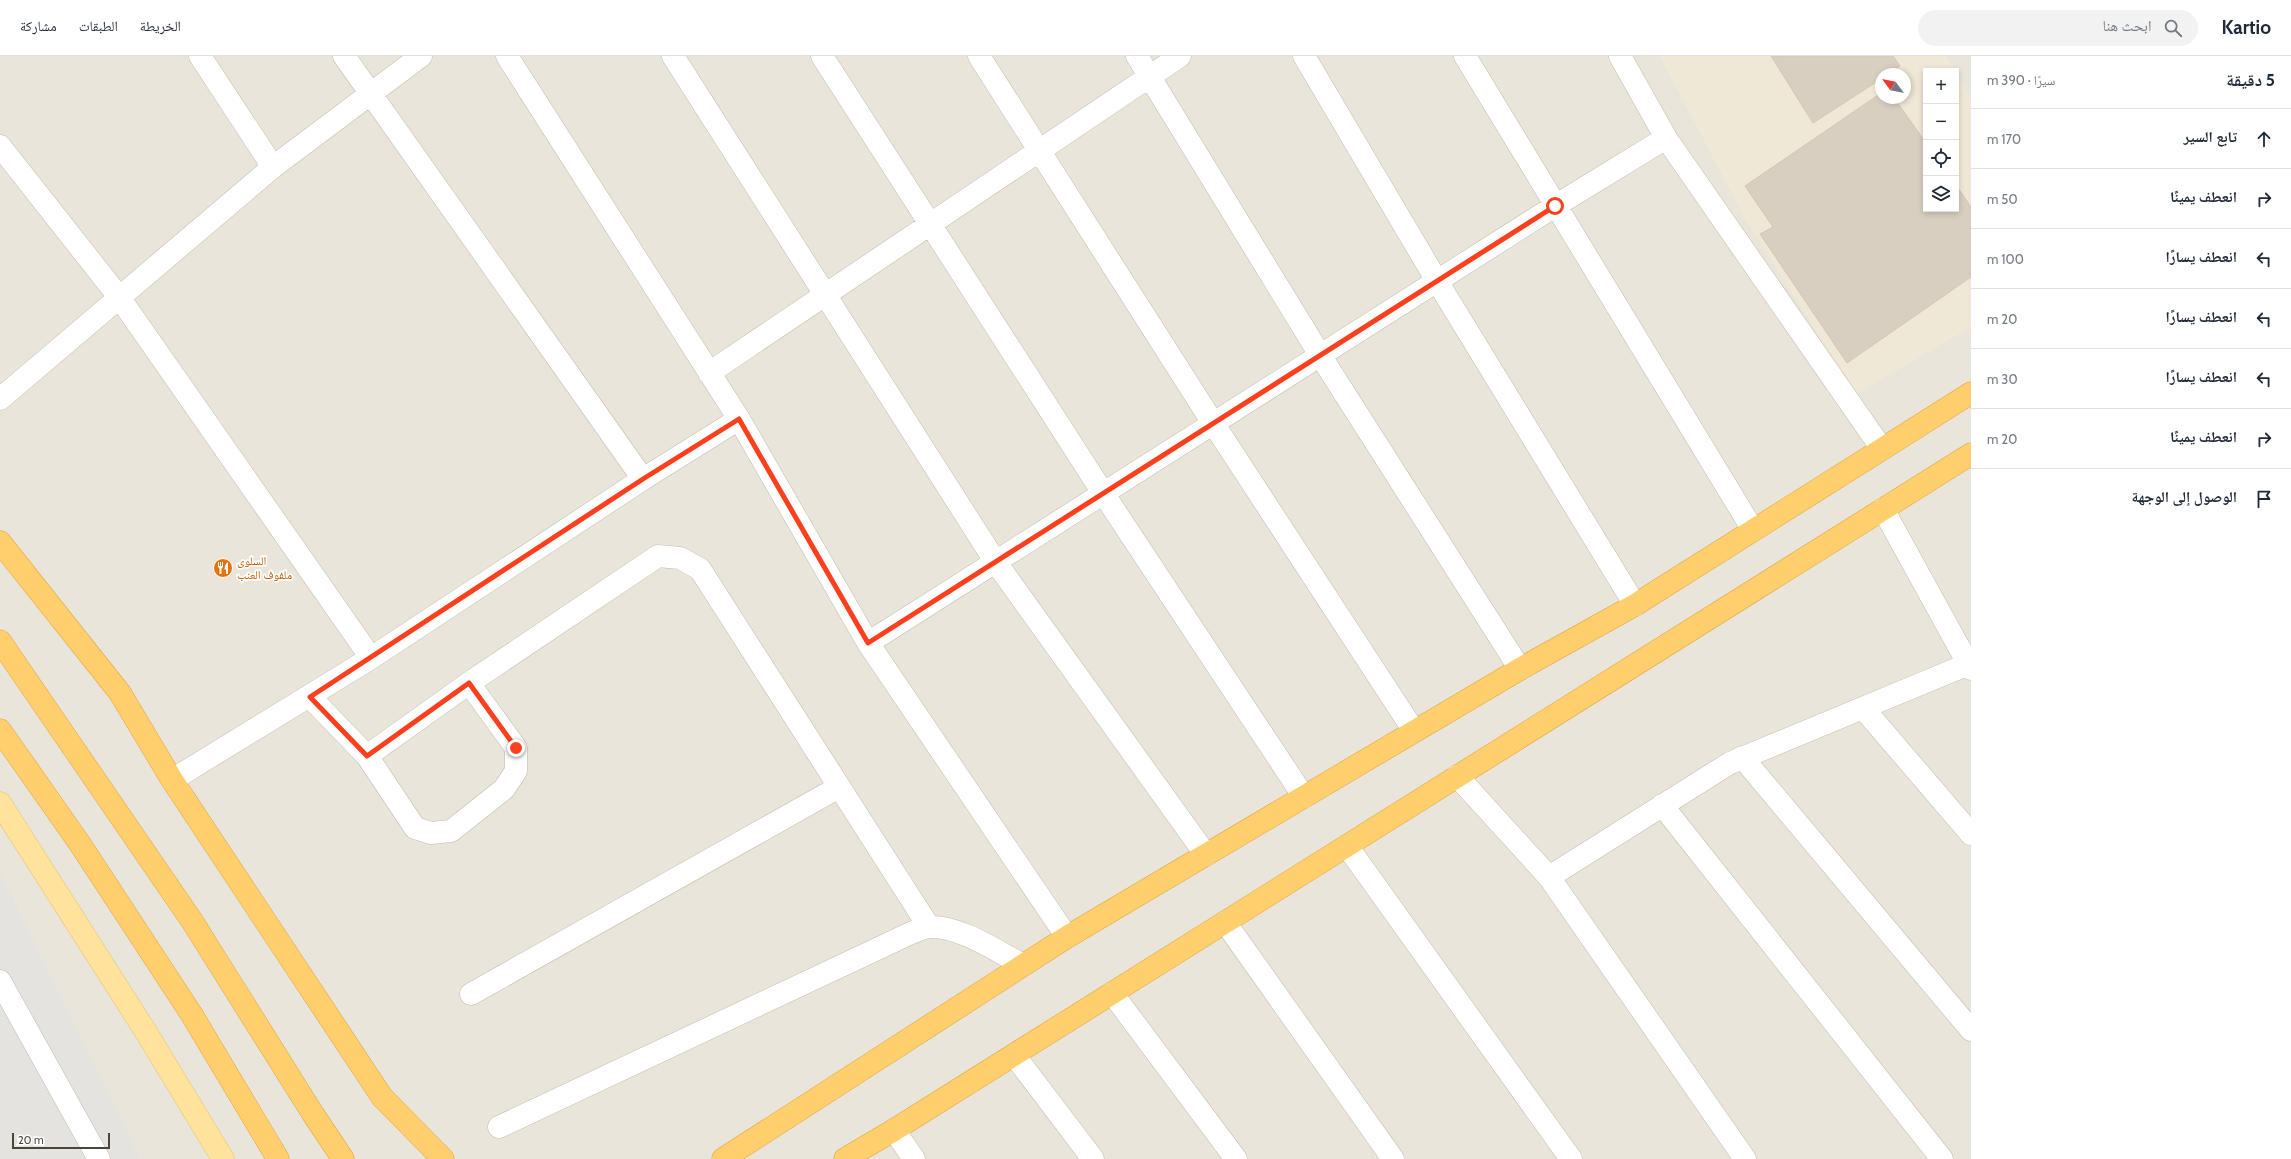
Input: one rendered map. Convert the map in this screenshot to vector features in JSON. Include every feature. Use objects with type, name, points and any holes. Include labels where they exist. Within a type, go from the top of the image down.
[{"type":"highway","points":[[723,1159],[1067,937],[1520,669],[1635,605],[1971,393]]},
{"type":"highway","points":[[845,1159],[894,1130],[1348,846],[1971,454]]},
{"type":"highway","points":[[0,542],[120,693],[172,780],[382,1097],[443,1159]]},
{"type":"highway","points":[[0,641],[192,921],[308,1108],[343,1159]]},
{"type":"highway","points":[[0,730],[84,851],[192,1015],[278,1159]]},
{"type":"main road","points":[[0,803],[146,1032],[223,1159]]},
{"type":"street","points":[[200,56],[273,167]]},
{"type":"street","points":[[344,56],[643,479]]},
{"type":"street","points":[[0,399],[273,167],[421,56]]},
{"type":"street","points":[[507,56],[739,419],[868,643],[1067,937]]},
{"type":"street","points":[[673,56],[995,561],[1206,855]]},
{"type":"street","points":[[822,56],[1103,493],[1304,797]]},
{"type":"street","points":[[979,56],[1213,423],[1414,731]]},
{"type":"street","points":[[1137,56],[1320,355],[1520,669]]},
{"type":"street","points":[[709,373],[1180,56]]},
{"type":"street","points":[[1304,56],[1437,281],[1635,605]]},
{"type":"street","points":[[1465,56],[1753,530]]},
{"type":"street","points":[[1620,56],[1666,138],[1882,449]]},
{"type":"street","points":[[868,643],[1555,206],[1666,138]]},
{"type":"street","points":[[0,146],[119,297],[371,658]]},
{"type":"street","points":[[172,780],[310,697],[643,479],[739,419]]},
{"type":"street","points":[[1549,877],[1730,763],[1970,665],[1883,509]]},
{"type":"street","points":[[367,756],[469,683],[658,556],[680,558],[700,569],[929,927]]},
{"type":"street","points":[[310,697],[367,756],[415,828],[431,833],[451,831],[504,789],[516,770],[516,748],[469,683]]},
{"type":"street","points":[[1863,708],[1971,834]]},
{"type":"street","points":[[1742,757],[1971,1030]]},
{"type":"street","points":[[1458,776],[1549,877],[1745,1159]]},
{"type":"street","points":[[471,994],[839,787]]},
{"type":"street","points":[[1662,805],[1942,1159]]},
{"type":"street","points":[[1348,846],[1571,1159]]},
{"type":"street","points":[[1226,922],[1393,1159]]},
{"type":"street","points":[[499,1127],[911,933],[929,927],[953,931],[973,939],[1023,965]]},
{"type":"street","points":[[0,981],[99,1159]]},
{"type":"street","points":[[1112,993],[1236,1159]]},
{"type":"street","points":[[1014,1054],[1093,1159]]},
{"type":"street","points":[[894,1130],[914,1159]]},
{"type":"shaded area","points":[[0,56],[1971,56],[1971,1159],[0,1159]]},
{"type":"shaded area","points":[[1660,56],[1946,56],[1953,68],[1923,68],[1923,212],[1959,212],[1959,78],[1971,98],[1971,327],[1856,394],[1743,215]]},
{"type":"shaded area","points":[[0,872],[140,1159],[0,1159]]},
{"type":"building","points":[[1771,56],[1893,56],[1900,66],[1897,68],[1875,68],[1875,83],[1813,123]]},
{"type":"building","points":[[1875,97],[1875,104],[1898,104],[1923,139],[1923,212],[1959,212],[1959,189],[1971,207],[1971,277],[1847,363],[1760,234],[1773,227],[1745,186]]},
{"type":"place","name":"السلوى ملفوف العنب","points":[[223,568]]},
{"type":"route","points":[[516,748],[469,683],[367,756],[310,697],[643,479],[739,419],[868,643],[1555,206]]}]
